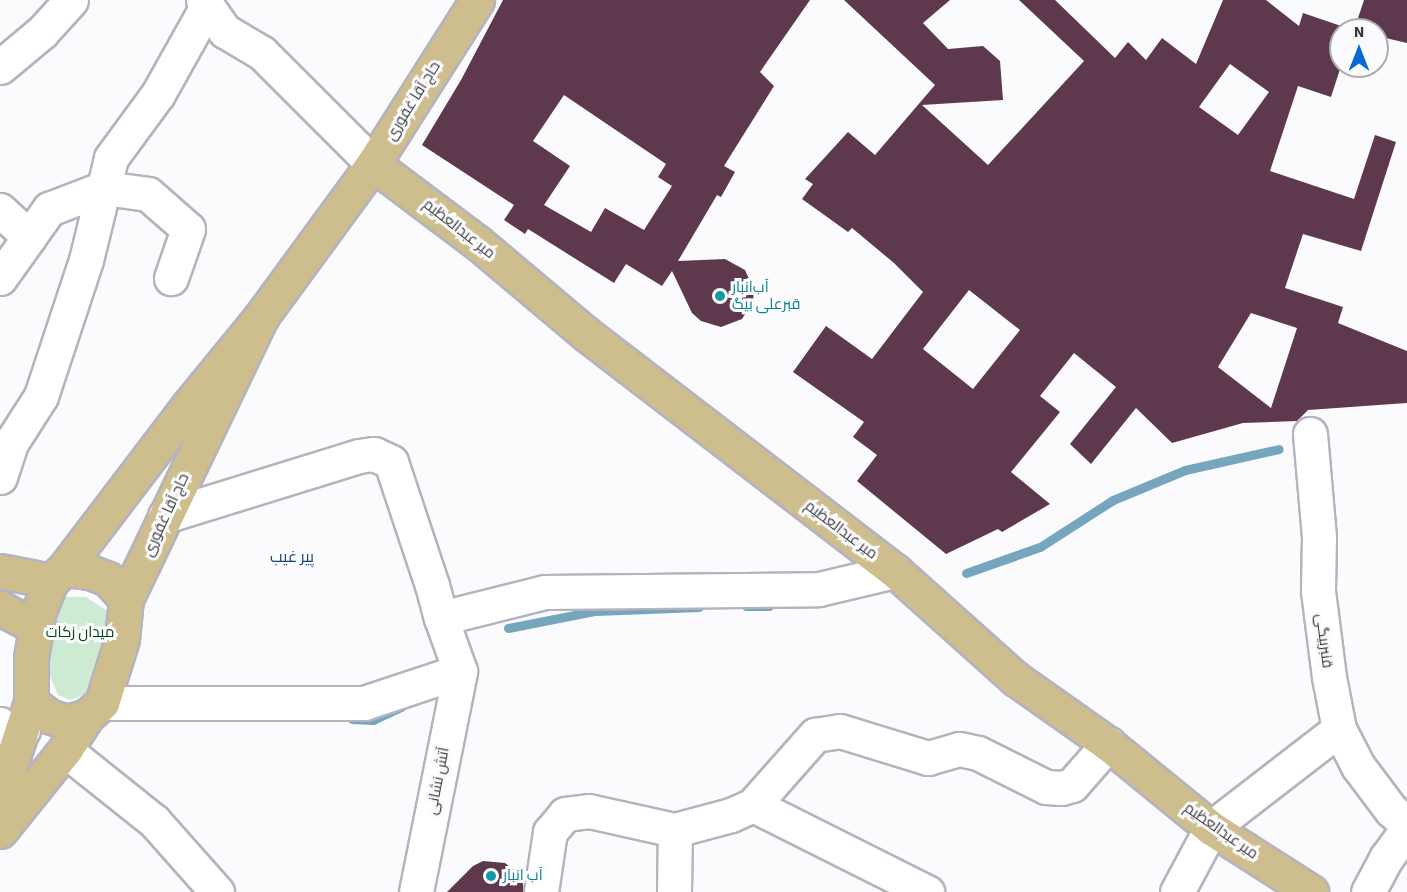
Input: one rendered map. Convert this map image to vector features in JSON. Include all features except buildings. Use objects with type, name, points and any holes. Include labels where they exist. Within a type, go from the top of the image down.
[{"type":"main road","name":"حاج آقا غفوری","points":[[18,722],[35,627],[58,575],[261,316],[373,164],[477,0]]},
{"type":"main road","name":"میر عبدالعظیم","points":[[373,164],[478,243],[595,341],[895,572],[1016,679],[1108,744],[1211,828],[1311,892]]},
{"type":"main road","name":"حاج آقا غفوری","points":[[0,831],[95,709],[122,639],[126,599],[261,316]]},
{"type":"main road","points":[[0,571],[58,575],[90,572],[108,579],[126,599]]},
{"type":"main road","points":[[0,608],[35,627]]},
{"type":"main road","points":[[0,796],[18,722],[68,722],[95,709]]},
{"type":"street","points":[[0,67],[42,32],[72,0]]},
{"type":"street","points":[[0,477],[11,444],[41,396],[86,260],[111,158],[158,94],[204,4],[225,31],[262,53],[373,164]]},
{"type":"street","points":[[0,278],[49,209],[104,188],[148,194],[188,229],[171,278]]},
{"type":"street","points":[[0,210],[29,237]]},
{"type":"street","name":"قنبربیگی","points":[[1310,434],[1319,537],[1318,591],[1329,678],[1339,729],[1358,766],[1391,810],[1407,824]]},
{"type":"street","points":[[95,709],[364,703],[460,671],[391,462],[374,454],[359,456],[165,516]]},
{"type":"street","points":[[441,618],[545,592],[819,589],[895,572]]},
{"type":"street","name":"آتش نشانی","points":[[416,892],[460,671]]},
{"type":"street","points":[[1177,892],[1211,828],[1339,729]]},
{"type":"street","points":[[542,892],[550,832],[565,814],[590,811],[675,830],[731,815],[753,805],[815,735],[840,731],[928,758],[959,749],[978,753],[1046,787],[1061,788],[1072,785],[1108,744]]},
{"type":"street","points":[[65,750],[154,821],[217,892]]},
{"type":"street","points":[[753,805],[927,892]]},
{"type":"street","points":[[1368,892],[1387,857],[1407,829]]},
{"type":"street","points":[[674,892],[675,830]]},
{"type":"green space","name":"میدان زکات","points":[[66,597],[86,597],[106,610],[111,634],[105,660],[85,694],[71,700],[58,695],[50,676],[46,644],[51,612]]},
{"type":"waterway","points":[[966,573],[1040,547],[1113,500],[1185,470],[1279,449]]},
{"type":"waterway","points":[[746,606],[769,606]]},
{"type":"waterway","points":[[508,628],[595,611],[699,607]]},
{"type":"waterway","points":[[352,719],[373,720],[401,707]]},
{"type":"place","name":"آب‌انبار قبرعلی بیگ","points":[[720,296]]},
{"type":"place","name":"آب انبار","points":[[491,876]]},
{"type":"district","name":"پیر غیب","points":[[292,557]]}]
